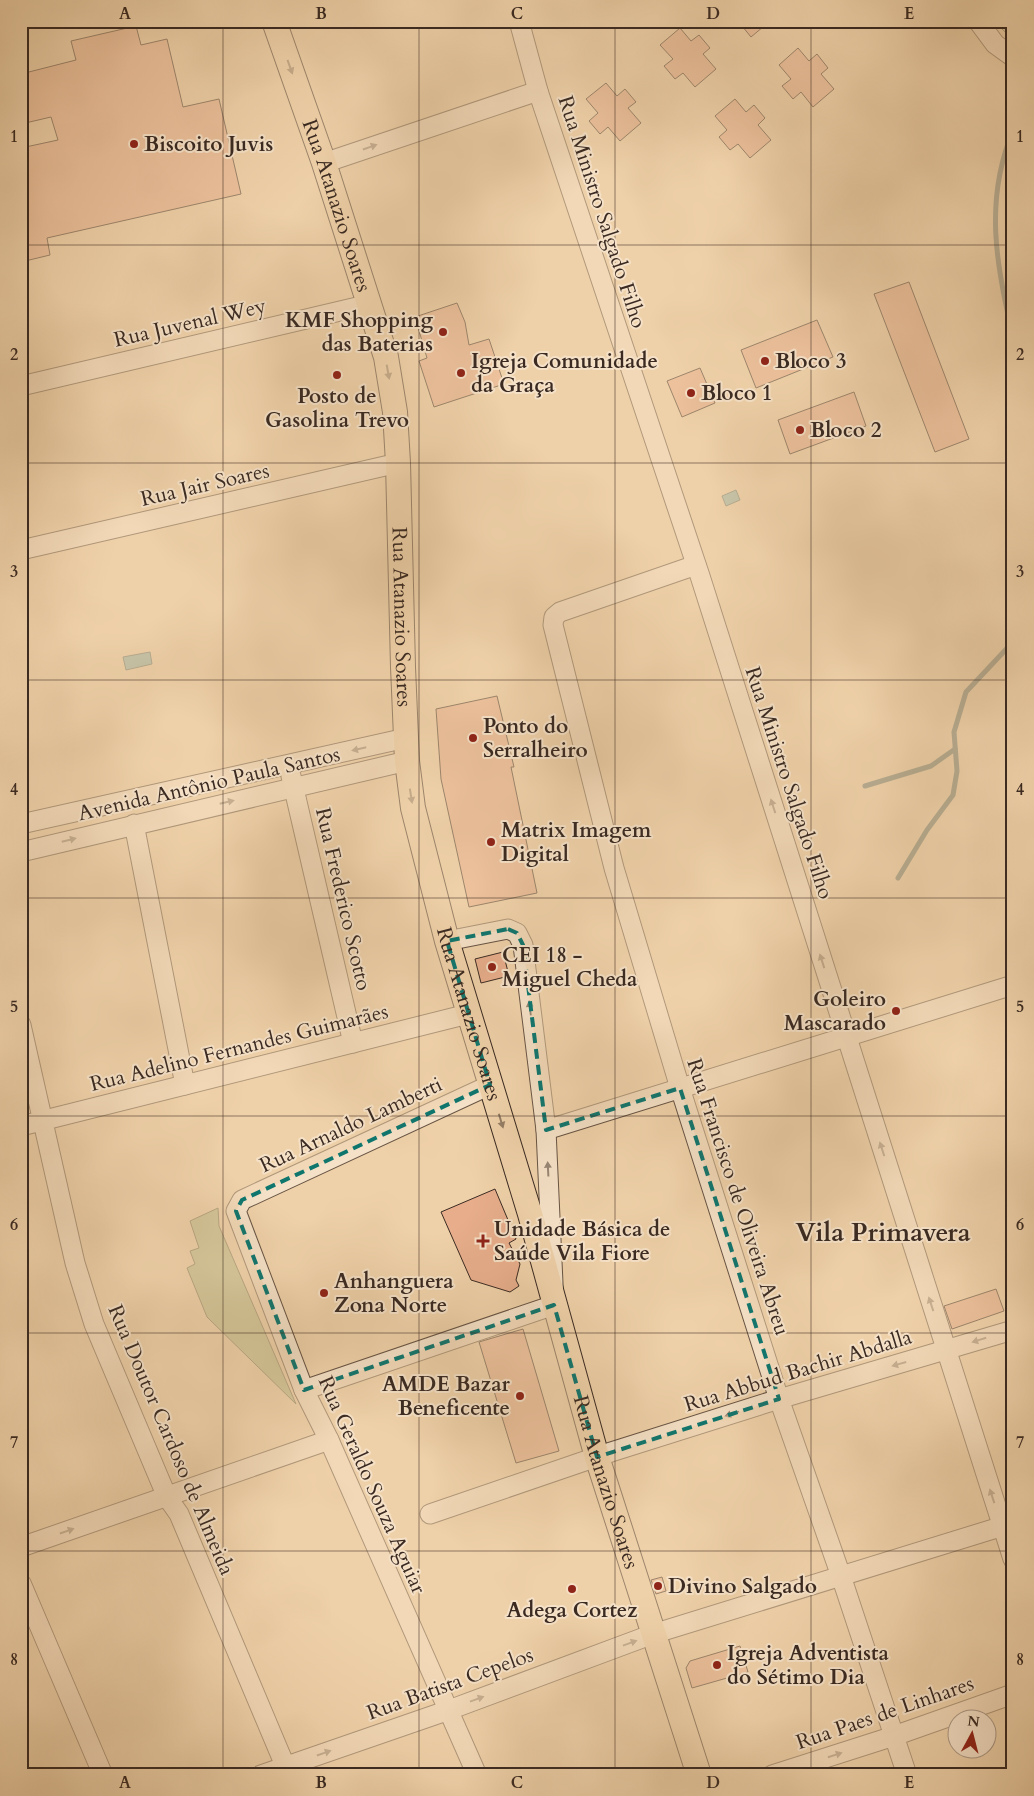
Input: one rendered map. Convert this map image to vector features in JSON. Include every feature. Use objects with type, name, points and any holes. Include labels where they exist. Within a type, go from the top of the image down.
[{"type":"main road","name":"Rua Atanazio Soares","points":[[274,21],[324,163],[386,357],[395,412],[407,749],[413,808],[447,941],[490,1085],[540,1212],[554,1305],[597,1457],[699,1775]]},
{"type":"street","name":"Rua Ministro Salgado Filho","points":[[519,21],[538,91],[696,565],[946,1350],[1007,1524],[1013,1559]]},
{"type":"street","points":[[978,21],[995,44],[1013,57]]},
{"type":"street","points":[[324,163],[538,91]]},
{"type":"street","name":"Rua Juvenal Wey","points":[[21,386],[370,304]]},
{"type":"street","name":"Rua Jair Soares","points":[[21,550],[398,463]]},
{"type":"street","name":"Rua Francisco de Oliveira Abreu","points":[[696,565],[560,612],[554,617],[553,625],[614,868],[680,1088],[778,1399],[841,1576],[907,1775]]},
{"type":"street","name":"Avenida Antônio Paula Santos","points":[[21,824],[288,765],[407,749]]},
{"type":"street","name":"Avenida Antônio Paula Santos","points":[[21,852],[294,786],[407,749]]},
{"type":"street","name":"Rua Frederico Scotto","points":[[288,765],[353,1043]]},
{"type":"street","points":[[134,824],[185,1085]]},
{"type":"street","points":[[447,941],[508,928],[517,933],[523,945],[546,1130],[540,1212]]},
{"type":"street","points":[[546,1130],[846,1037],[1011,990]]},
{"type":"street","name":"Rua Adelino Fernandes Guimarães","points":[[21,1126],[468,1014]]},
{"type":"street","name":"Rua Doutor Cardoso de Almeida","points":[[21,1025],[41,1121],[75,1263],[94,1324],[167,1497],[180,1514],[288,1770]]},
{"type":"street","name":"Rua Arnaldo Lamberti","points":[[236,1211],[242,1200],[490,1085]]},
{"type":"street","name":"Rua Geraldo Souza Aguiar","points":[[236,1211],[304,1390],[329,1440],[477,1775]]},
{"type":"street","points":[[304,1390],[554,1305]]},
{"type":"street","name":"Rua Abbud Bachir Abdalla","points":[[430,1514],[597,1457],[778,1399],[1013,1330]]},
{"type":"street","points":[[21,1547],[329,1440]]},
{"type":"street","name":"Rua Batista Cepelos","points":[[261,1775],[288,1770],[654,1634],[1007,1524]]},
{"type":"street","points":[[21,1584],[104,1775]]},
{"type":"street","name":"Rua Paes de Linhares","points":[[772,1775],[894,1736],[1013,1694]]},
{"type":"highlighted area","points":[[508,929],[517,933],[523,945],[546,1130],[680,1088],[779,1399],[597,1457],[554,1305],[304,1390],[240,1225],[236,1211],[242,1200],[490,1085],[447,941]]},
{"type":"green space","points":[[998,21],[1013,21],[1013,40],[997,24]]},
{"type":"green space","points":[[218,1208],[219,1226],[296,1404],[207,1317],[187,1268],[195,1264],[190,1251],[199,1248],[190,1221]]},
{"type":"shaded area","points":[[736,490],[740,500],[726,506],[722,496]]},
{"type":"shaded area","points":[[150,652],[152,664],[126,670],[123,657]]},
{"type":"building","points":[[738,21],[770,21],[751,37]]},
{"type":"building","name":"Biscoito Juvis","points":[[136,26],[141,45],[167,39],[183,107],[219,99],[241,194],[47,238],[50,255],[21,262],[21,148],[58,140],[51,117],[21,124],[21,74],[76,60],[71,41]]},
{"type":"building","points":[[680,28],[691,41],[699,35],[710,48],[703,54],[716,69],[695,87],[683,73],[675,79],[664,66],[673,59],[660,45]]},
{"type":"building","points":[[798,48],[809,61],[817,54],[828,68],[821,74],[834,89],[813,107],[801,92],[793,99],[782,86],[791,79],[779,65]]},
{"type":"building","points":[[606,83],[617,96],[625,89],[636,102],[628,108],[641,123],[620,141],[608,127],[600,134],[589,121],[598,113],[586,99]]},
{"type":"building","points":[[735,99],[746,112],[754,105],[765,118],[758,125],[771,140],[750,158],[738,144],[730,150],[719,137],[727,130],[715,116]]},
{"type":"building","points":[[909,282],[969,439],[935,452],[874,294]]},
{"type":"building","name":"Igreja Comunidade da Graça","points":[[457,303],[465,322],[469,345],[489,339],[504,384],[434,407],[419,361],[427,358],[415,317]]},
{"type":"building","points":[[817,320],[833,357],[756,388],[741,350]]},
{"type":"building","name":"Bloco 1","points":[[700,368],[715,403],[682,417],[667,381]]},
{"type":"building","points":[[854,392],[866,426],[790,454],[778,420]]},
{"type":"building","points":[[497,696],[514,767],[511,767],[537,893],[469,907],[441,779],[436,709]]},
{"type":"building","name":"CEI 18 - Miguel Cheda","points":[[503,952],[509,976],[481,983],[475,959]]},
{"type":"building","name":"Unidade Básica de Saúde Vila Fiore","points":[[495,1189],[516,1239],[509,1243],[520,1264],[516,1280],[519,1286],[510,1292],[471,1280],[441,1212]]},
{"type":"building","points":[[996,1289],[1004,1311],[952,1329],[944,1306]]},
{"type":"building","name":"AMDE Bazar Beneficente","points":[[523,1329],[559,1451],[516,1463],[479,1342]]},
{"type":"building","name":"Divino Salgado","points":[[662,1577],[666,1591],[656,1594],[651,1580]]},
{"type":"building","name":"Igreja Adventista do Sétimo Dia","points":[[740,1646],[748,1672],[692,1688],[686,1668],[690,1661]]},
{"type":"waterway","points":[[1013,131],[1004,156],[998,182],[996,207],[998,258],[1013,336]]},
{"type":"waterway","points":[[898,878],[927,830],[953,795],[957,771],[954,732],[966,692],[1011,644],[1013,638]]},
{"type":"waterway","points":[[865,786],[931,766],[955,749]]},
{"type":"place","name":"Biscoito Juvis","points":[[134,144]]},
{"type":"place","name":"KMF Shopping das Baterias","points":[[443,332]]},
{"type":"place","name":"Bloco 3","points":[[765,361]]},
{"type":"place","name":"Igreja Comunidade da Graça","points":[[461,373]]},
{"type":"place","name":"Posto de Gasolina Trevo","points":[[337,375]]},
{"type":"place","name":"Bloco 1","points":[[691,393]]},
{"type":"place","name":"Bloco 2","points":[[800,430]]},
{"type":"place","name":"Ponto do Serralheiro","points":[[473,738]]},
{"type":"place","name":"Matrix Imagem Digital","points":[[491,842]]},
{"type":"place","name":"CEI 18 - Miguel Cheda","points":[[492,967]]},
{"type":"place","name":"Goleiro Mascarado","points":[[896,1011]]},
{"type":"place","name":"Unidade Básica de Saúde Vila Fiore","points":[[483,1241]]},
{"type":"place","name":"Anhanguera Zona Norte","points":[[324,1293]]},
{"type":"place","name":"AMDE Bazar Beneficente","points":[[520,1396]]},
{"type":"place","name":"Divino Salgado","points":[[658,1586]]},
{"type":"place","name":"Adega Cortez","points":[[572,1589]]},
{"type":"place","name":"Igreja Adventista do Sétimo Dia","points":[[717,1665]]},
{"type":"district","name":"Vila Primavera","points":[[883,1232]]}]
